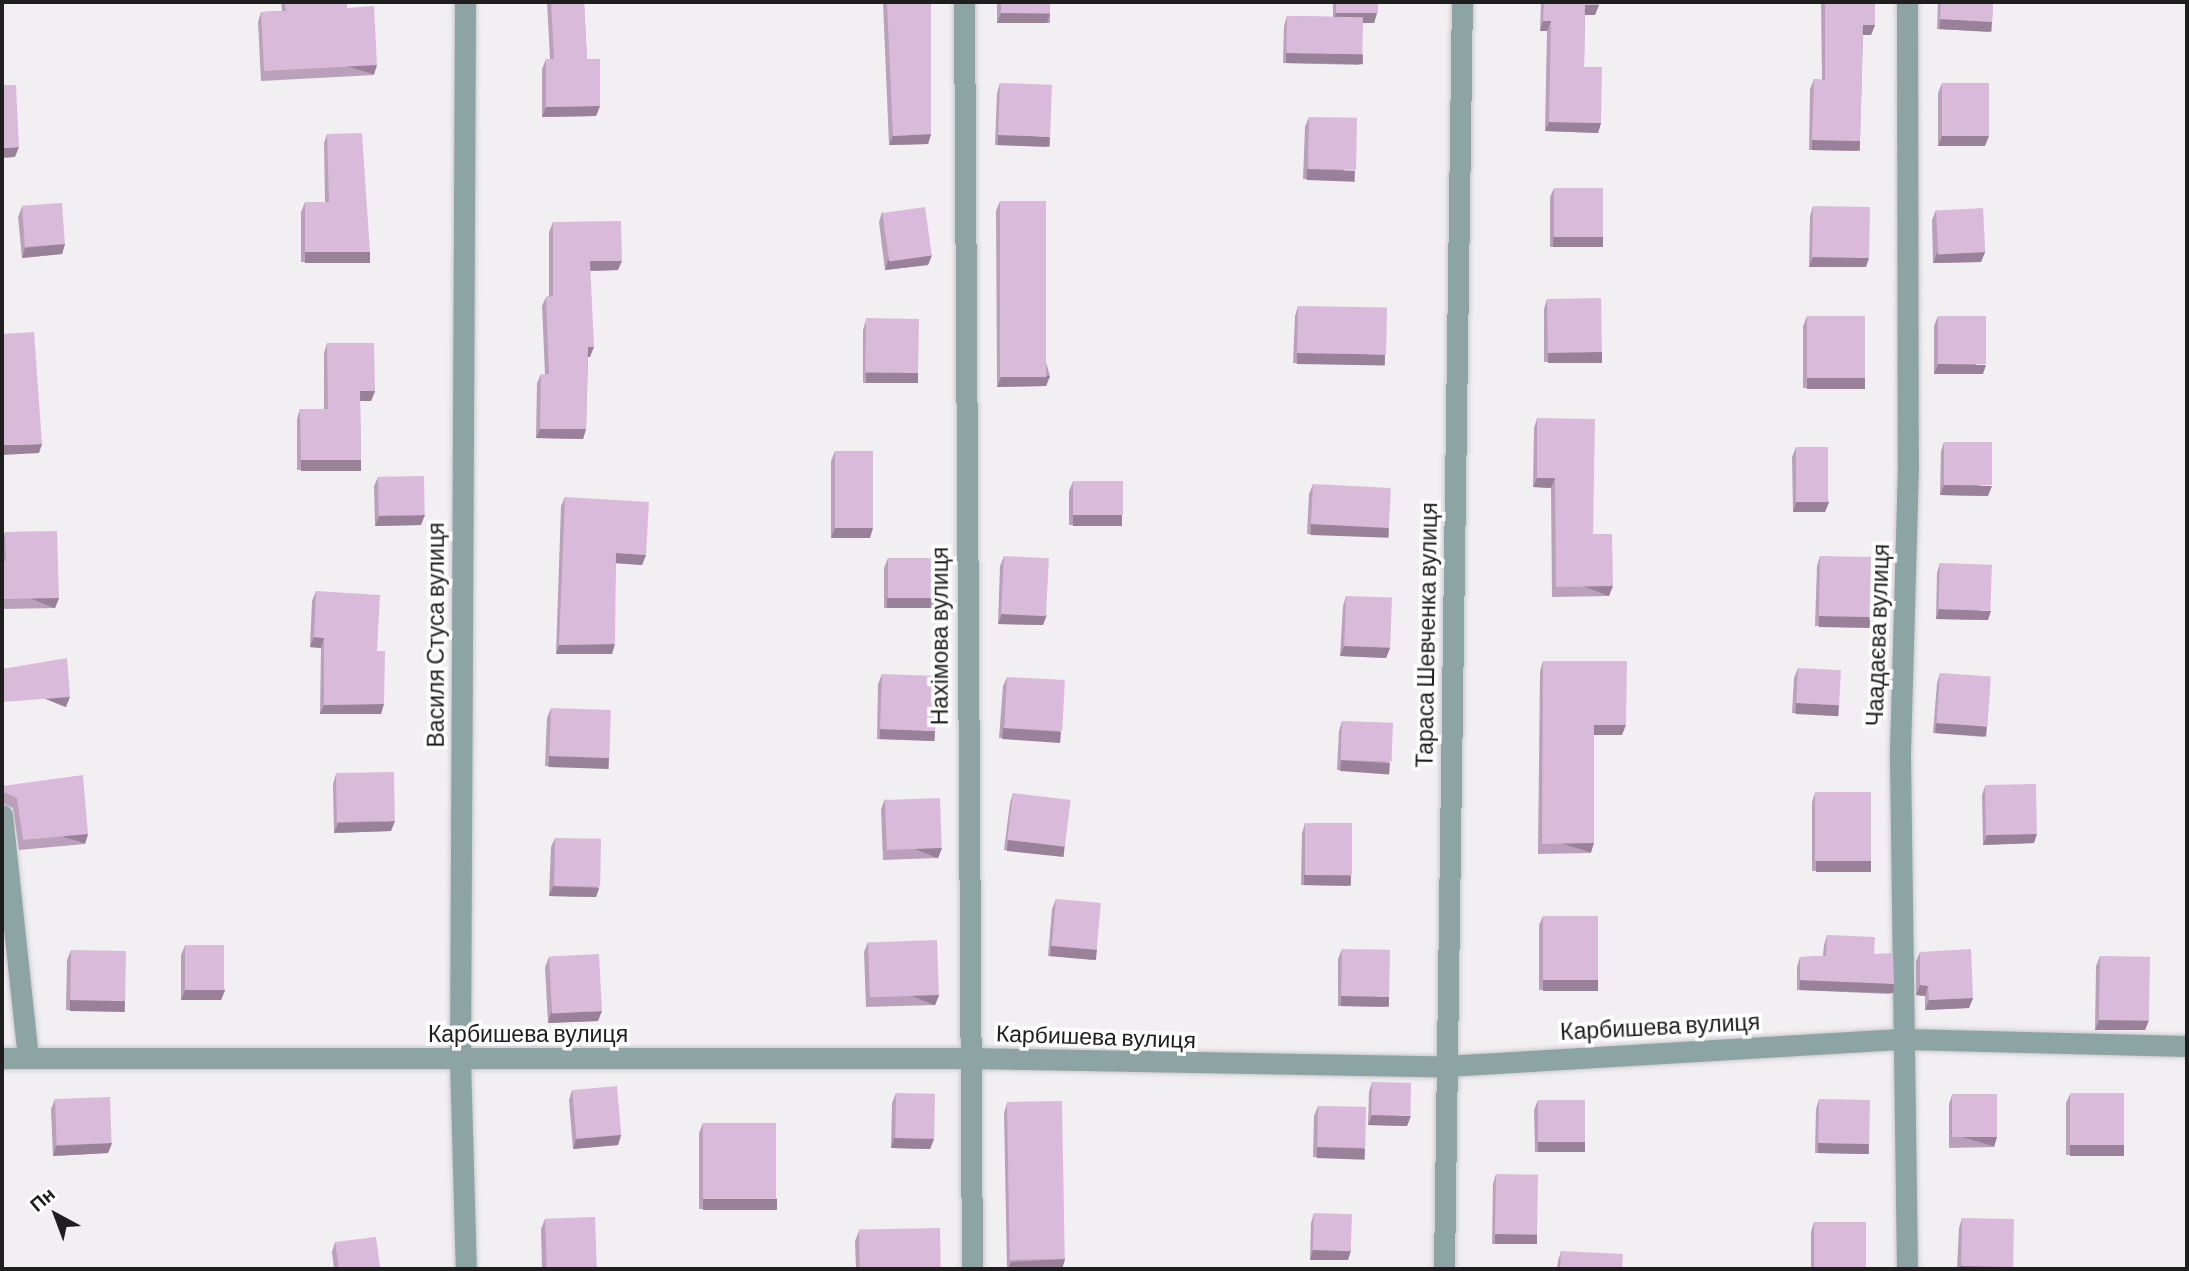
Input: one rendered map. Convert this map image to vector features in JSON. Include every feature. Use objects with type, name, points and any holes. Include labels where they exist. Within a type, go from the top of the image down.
[{"type":"street","name":"Василя Стуса вулиця","points":[[465,2],[460,1060],[466,1269]]},
{"type":"street","name":"Нахімова вулиця","points":[[964,2],[966,1058],[972,1269]]},
{"type":"street","name":"Тараса Шевченка вулиця","points":[[1444,1269],[1462,2]]},
{"type":"street","name":"Чаадаєва вулиця","points":[[1907,2],[1903,1039],[1908,1269]]},
{"type":"street","points":[[2,815],[28,1057]]},
{"type":"street","name":"Карбишева вулиця","points":[[2,1058],[966,1058],[1446,1066],[1903,1039],[2187,1046]]},
{"type":"building","points":[[285,2],[347,2],[347,8],[374,6],[377,65],[264,71],[261,12],[286,11]]},
{"type":"building","points":[[551,2],[584,2],[587,59],[600,59],[600,106],[546,107],[546,59],[554,59]]},
{"type":"building","points":[[887,2],[931,2],[931,134],[893,136]]},
{"type":"building","points":[[1001,2],[1050,2],[1050,13],[1001,13]]},
{"type":"building","points":[[1336,2],[1378,2],[1378,13],[1336,13]]},
{"type":"building","points":[[1544,2],[1599,2],[1599,5],[1585,5],[1584,67],[1602,67],[1601,123],[1549,122],[1551,21],[1543,21]]},
{"type":"building","points":[[1825,2],[1875,2],[1875,25],[1863,25],[1860,141],[1812,140],[1814,79],[1825,80]]},
{"type":"building","points":[[1941,2],[1993,2],[1992,22],[1940,19]]},
{"type":"building","points":[[1287,16],[1363,17],[1362,54],[1286,53]]},
{"type":"building","points":[[1000,83],[1052,85],[1050,137],[998,135]]},
{"type":"building","points":[[1942,83],[1989,83],[1989,136],[1942,136]]},
{"type":"building","points":[[2,85],[16,85],[19,147],[2,148]]},
{"type":"building","points":[[1309,117],[1357,118],[1356,170],[1308,169]]},
{"type":"building","points":[[362,133],[370,252],[305,252],[305,202],[329,202],[327,134]]},
{"type":"building","points":[[1554,188],[1603,188],[1603,237],[1554,237]]},
{"type":"building","points":[[1000,201],[1046,201],[1046,377],[1000,377]]},
{"type":"building","points":[[62,203],[65,244],[25,247],[22,206]]},
{"type":"building","points":[[1813,206],[1870,207],[1869,258],[1812,257]]},
{"type":"building","points":[[925,207],[932,256],[889,262],[882,213]]},
{"type":"building","points":[[1983,208],[1985,252],[1938,254],[1936,210]]},
{"type":"building","points":[[621,221],[622,261],[590,261],[594,347],[588,347],[586,429],[540,429],[541,374],[549,374],[546,297],[553,296],[553,222]]},
{"type":"building","points":[[1601,298],[1602,352],[1548,353],[1547,299]]},
{"type":"building","points":[[1298,306],[1387,308],[1386,355],[1297,353]]},
{"type":"building","points":[[1807,316],[1865,316],[1865,378],[1807,378]]},
{"type":"building","points":[[1938,316],[1986,316],[1986,364],[1938,364]]},
{"type":"building","points":[[866,318],[919,319],[918,373],[865,372]]},
{"type":"building","points":[[34,332],[42,444],[2,445],[2,334]]},
{"type":"building","points":[[327,343],[374,343],[375,391],[360,391],[361,460],[301,460],[300,409],[328,409]]},
{"type":"building","points":[[1537,418],[1595,419],[1593,534],[1612,534],[1613,586],[1556,587],[1555,478],[1537,478]]},
{"type":"building","points":[[1944,442],[1992,442],[1992,485],[1944,485]]},
{"type":"building","points":[[1796,447],[1828,447],[1828,502],[1796,502]]},
{"type":"building","points":[[835,451],[873,451],[873,528],[835,528]]},
{"type":"building","points":[[424,476],[425,515],[379,516],[378,477]]},
{"type":"building","points":[[1073,481],[1123,481],[1123,515],[1073,515]]},
{"type":"building","points":[[1313,484],[1391,488],[1389,528],[1311,524]]},
{"type":"building","points":[[565,497],[649,502],[646,555],[616,553],[615,644],[559,645]]},
{"type":"building","points":[[57,531],[59,598],[2,599],[2,561],[6,561],[5,532]]},
{"type":"building","points":[[1004,556],[1049,558],[1046,616],[1001,614]]},
{"type":"building","points":[[1820,556],[1871,557],[1870,617],[1819,616]]},
{"type":"building","points":[[888,558],[936,558],[936,598],[888,598]]},
{"type":"building","points":[[1940,563],[1992,565],[1990,611],[1938,609]]},
{"type":"building","points":[[316,591],[380,595],[377,651],[385,651],[384,704],[324,705],[324,638],[314,637]]},
{"type":"building","points":[[1346,596],[1392,598],[1390,648],[1344,646]]},
{"type":"building","points":[[67,658],[70,697],[2,702],[2,669]]},
{"type":"building","points":[[1543,661],[1627,661],[1626,725],[1594,725],[1594,843],[1542,844]]},
{"type":"building","points":[[1798,668],[1841,670],[1839,705],[1796,703]]},
{"type":"building","points":[[1940,673],[1991,677],[1987,726],[1937,723]]},
{"type":"building","points":[[882,674],[937,676],[935,731],[880,729]]},
{"type":"building","points":[[1007,677],[1065,680],[1062,731],[1004,728]]},
{"type":"building","points":[[551,708],[611,710],[609,758],[549,756]]},
{"type":"building","points":[[1342,721],[1393,723],[1392,762],[1341,760]]},
{"type":"building","points":[[394,772],[395,821],[337,822],[336,773]]},
{"type":"building","points":[[83,775],[88,834],[23,840],[17,798],[4,792],[2,794],[2,786]]},
{"type":"building","points":[[2036,784],[2037,834],[1986,835],[1985,785]]},
{"type":"building","points":[[1815,792],[1871,792],[1871,861],[1815,861]]},
{"type":"building","points":[[1013,793],[1071,800],[1065,847],[1007,840]]},
{"type":"building","points":[[940,798],[942,848],[887,850],[885,800]]},
{"type":"building","points":[[1305,823],[1352,823],[1352,875],[1305,875]]},
{"type":"building","points":[[555,838],[601,839],[600,887],[554,886]]},
{"type":"building","points":[[1056,899],[1101,903],[1097,950],[1052,946]]},
{"type":"building","points":[[1543,916],[1598,916],[1598,980],[1543,980]]},
{"type":"building","points":[[1827,935],[1875,937],[1874,954],[1893,953],[1894,984],[1800,980],[1800,957],[1826,956]]},
{"type":"building","points":[[937,940],[939,995],[870,997],[868,942]]},
{"type":"building","points":[[185,945],[224,945],[224,990],[185,990]]},
{"type":"building","points":[[1342,949],[1390,950],[1389,997],[1341,996]]},
{"type":"building","points":[[1971,949],[1973,998],[1929,1000],[1928,986],[1920,985],[1920,952]]},
{"type":"building","points":[[71,950],[126,951],[125,1001],[70,1000]]},
{"type":"building","points":[[599,954],[602,1011],[552,1014],[549,957]]},
{"type":"building","points":[[2100,956],[2150,957],[2149,1021],[2099,1020]]},
{"type":"building","points":[[1372,1082],[1411,1083],[1410,1116],[1371,1115]]},
{"type":"building","points":[[617,1086],[621,1135],[576,1139],[572,1090]]},
{"type":"building","points":[[896,1093],[935,1094],[934,1139],[895,1138]]},
{"type":"building","points":[[2070,1093],[2124,1093],[2124,1145],[2070,1145]]},
{"type":"building","points":[[1952,1094],[1997,1094],[1997,1137],[1952,1137]]},
{"type":"building","points":[[110,1097],[112,1143],[57,1145],[55,1099]]},
{"type":"building","points":[[1819,1099],[1870,1100],[1869,1144],[1818,1143]]},
{"type":"building","points":[[1538,1100],[1585,1100],[1585,1142],[1538,1142]]},
{"type":"building","points":[[1062,1101],[1065,1259],[1010,1260],[1007,1102]]},
{"type":"building","points":[[1318,1106],[1366,1107],[1365,1148],[1317,1147]]},
{"type":"building","points":[[703,1123],[776,1123],[776,1199],[703,1199]]},
{"type":"building","points":[[1496,1174],[1538,1175],[1537,1235],[1495,1234]]},
{"type":"building","points":[[1314,1213],[1352,1214],[1351,1251],[1313,1250]]},
{"type":"building","points":[[595,1217],[597,1269],[547,1269],[545,1219]]},
{"type":"building","points":[[1962,1218],[2014,1219],[2013,1267],[1961,1266]]},
{"type":"building","points":[[1814,1222],[1866,1222],[1866,1269],[1814,1269]]},
{"type":"building","points":[[940,1228],[941,1268],[860,1269],[859,1229]]},
{"type":"building","points":[[376,1237],[380,1267],[339,1269],[335,1242]]},
{"type":"building","points":[[1561,1251],[1623,1254],[1622,1269],[1560,1269]]}]
